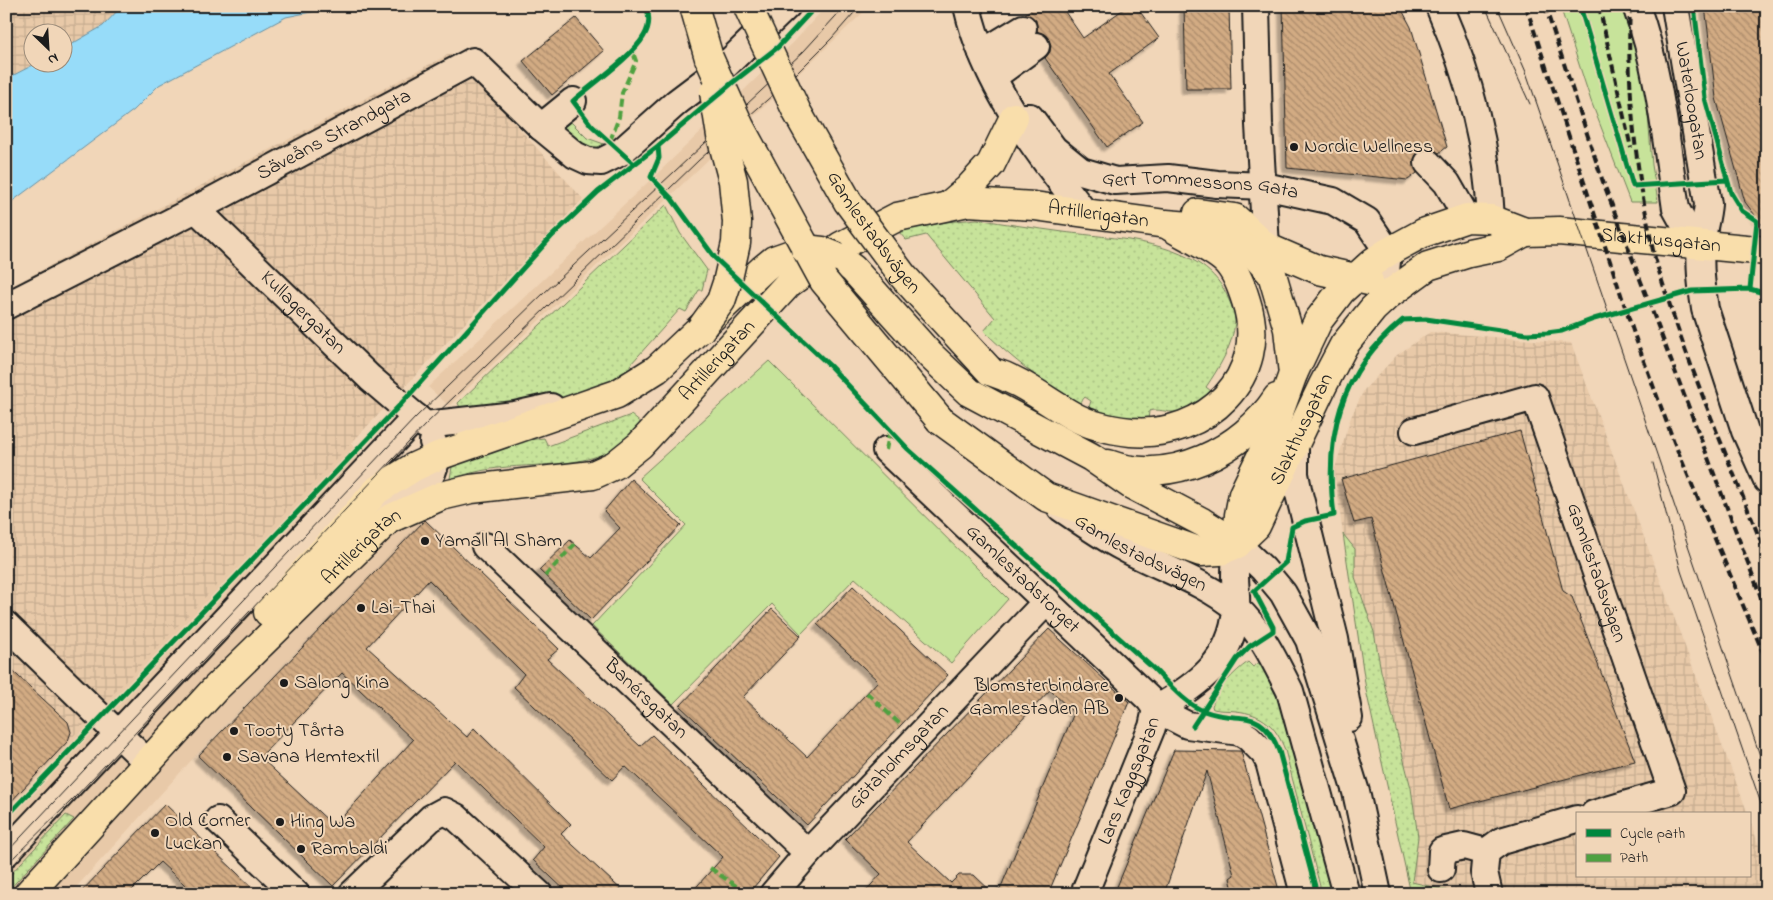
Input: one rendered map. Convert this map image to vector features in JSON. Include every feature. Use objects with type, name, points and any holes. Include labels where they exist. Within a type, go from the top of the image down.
[{"type":"main road","name":"Gamlestadsvägen","points":[[694,6],[709,58],[740,127],[824,281],[940,420],[1046,497],[1201,552],[1220,551],[1237,544]]},
{"type":"main road","name":"Gamlestadsvägen","points":[[748,6],[797,112],[848,202],[903,276],[990,371],[1040,431]]},
{"type":"main road","name":"Artillerigatan","points":[[700,330],[721,301],[736,243],[737,222],[732,181],[721,136],[709,58]]},
{"type":"main road","points":[[949,204],[968,189],[991,164],[1014,117]]},
{"type":"main road","name":"Artillerigatan","points":[[28,894],[214,690],[388,519],[420,504],[471,489],[593,475],[615,465],[640,445],[789,283],[841,246],[897,217],[949,204],[989,202],[1085,212],[1166,224],[1214,228],[1252,253],[1272,274],[1288,329],[1293,374]]},
{"type":"main road","name":"Artillerigatan","points":[[1166,224],[1178,213],[1206,213],[1235,218],[1266,247],[1318,270],[1369,281],[1385,276],[1416,273]]},
{"type":"main road","name":"Slakthusgatan","points":[[1237,544],[1256,526],[1344,345],[1385,276],[1423,232],[1479,218],[1525,232],[1559,231],[1767,251]]},
{"type":"main road","name":"Artillerigatan","points":[[990,371],[1013,378],[1075,418],[1131,432],[1157,432],[1179,426],[1204,416],[1221,404],[1245,369],[1251,349],[1253,331],[1249,310],[1236,276],[1226,261],[1166,224]]},
{"type":"main road","name":"Slakthusgatan","points":[[1416,273],[1428,266],[1469,253],[1498,247],[1525,232]]},
{"type":"main road","name":"Gamlestadsvägen","points":[[805,249],[822,251],[837,257],[853,269],[930,355],[969,392],[1090,457],[1130,484],[1202,522],[1237,544]]},
{"type":"main road","name":"Artillerigatan","points":[[214,690],[268,612],[377,490],[414,467],[438,456],[618,394],[657,369],[774,260],[805,249]]},
{"type":"main road","name":"Slakthusgatan","points":[[1237,544],[1243,494],[1269,440],[1293,374],[1324,312],[1356,278]]},
{"type":"main road","name":"Slakthusgatan","points":[[1090,457],[1114,466],[1139,470],[1166,470],[1202,460],[1240,440],[1268,412],[1293,374]]},
{"type":"street","points":[[573,101],[541,127],[575,155],[588,161],[601,162],[615,157],[677,102],[726,64],[787,6]]},
{"type":"street","name":"Gert Tommessons Gata","points":[[967,6],[974,39],[1014,117],[1040,156],[1085,212]]},
{"type":"street","points":[[1256,6],[1259,125],[1266,247],[1272,274]]},
{"type":"street","points":[[1439,6],[1452,36],[1482,139],[1489,180],[1479,218]]},
{"type":"street","name":"Waterloogatan","points":[[1636,6],[1649,40],[1657,80],[1676,209],[1686,226],[1701,244]]},
{"type":"street","name":"Waterloogatan","points":[[1675,6],[1708,204],[1701,244]]},
{"type":"street","points":[[982,53],[1030,37],[993,76]]},
{"type":"street","name":"Säveåns Strandgata","points":[[196,209],[473,61],[541,127]]},
{"type":"street","name":"Gert Tommessons Gata","points":[[1014,117],[1030,117],[1064,158],[1081,170],[1106,180],[1168,178],[1217,184],[1264,186],[1333,201],[1368,221],[1385,276]]},
{"type":"street","points":[[1428,163],[1479,218]]},
{"type":"street","points":[[6,306],[196,209]]},
{"type":"street","name":"Kullagergatan","points":[[196,209],[370,378],[420,421]]},
{"type":"street","points":[[1701,244],[1701,281],[1705,309],[1745,430],[1767,480]]},
{"type":"street","points":[[6,853],[118,733],[420,421],[515,415],[618,394]]},
{"type":"street","name":"Gamlestadsvägen","points":[[1414,430],[1535,397],[1672,791],[1601,812]]},
{"type":"street","points":[[420,421],[438,456]]},
{"type":"street","name":"Gamlestadsvägen","points":[[1295,444],[1299,494],[1335,639],[1350,720],[1356,792]]},
{"type":"street","name":"Gamlestadstorget","points":[[886,450],[1047,601],[1149,699],[1156,709]]},
{"type":"street","name":"Artillerigatan","points":[[301,603],[334,556],[381,510],[432,474],[438,456]]},
{"type":"street","name":"Gamlestadsvägen","points":[[1046,497],[1122,548],[1190,579],[1236,609],[1266,647],[1290,692],[1346,894]]},
{"type":"street","name":"Gamlestadsvägen","points":[[1236,609],[1235,575],[1237,544]]},
{"type":"street","name":"Gamlestadsvägen","points":[[1237,544],[1264,569],[1288,600],[1301,624],[1319,667],[1356,792],[1378,894]]},
{"type":"street","name":"Banérsgatan","points":[[485,546],[808,853]]},
{"type":"street","name":"Götaholmsgatan","points":[[773,894],[808,853],[1047,601]]},
{"type":"street","name":"Lars Kaggsgatan","points":[[1084,894],[1152,727],[1156,709],[1180,695],[1216,664],[1228,647],[1236,609]]},
{"type":"street","points":[[6,625],[147,762]]},
{"type":"street","points":[[1156,709],[1187,725],[1240,732],[1257,744],[1264,753],[1271,768],[1304,894]]},
{"type":"street","points":[[352,894],[431,818],[444,811],[456,817],[539,894]]},
{"type":"street","points":[[218,820],[296,894]]},
{"type":"street","points":[[1489,894],[1484,872],[1486,852],[1501,841],[1574,828]]},
{"type":"street","points":[[1441,869],[1442,851],[1464,846],[1486,852]]},
{"type":"shaded area","points":[[6,6],[122,6],[103,26],[72,44],[72,22],[22,22],[22,71],[6,79]]},
{"type":"shaded area","points":[[826,6],[870,6],[449,406],[428,387],[660,171],[794,42]]},
{"type":"shaded area","points":[[451,53],[583,199],[6,807],[6,289]]},
{"type":"shaded area","points":[[1430,332],[1571,343],[1747,812],[1576,812],[1576,878],[1750,878],[1750,821],[1767,868],[1767,894],[1462,894],[1412,882],[1418,837],[1411,788],[1381,671],[1374,632],[1355,577],[1355,549],[1343,534],[1334,471],[1351,417],[1364,390],[1397,355]]},
{"type":"shaded area","points":[[347,440],[428,516],[198,753],[70,894],[6,894],[6,797]]},
{"type":"green space","points":[[1560,6],[1629,6],[1642,41],[1652,165],[1658,202],[1630,202],[1591,101]]},
{"type":"green space","points":[[568,119],[587,138],[604,144],[606,147],[592,149],[580,144],[559,125]]},
{"type":"green space","points":[[666,205],[680,233],[707,270],[702,290],[699,290],[686,312],[680,309],[630,365],[630,371],[611,383],[570,398],[462,412],[458,403]]},
{"type":"green space","points":[[977,219],[1108,237],[1158,246],[1181,254],[1201,265],[1217,280],[1229,300],[1235,319],[1234,331],[1228,348],[1206,387],[1211,391],[1185,410],[1173,412],[1149,411],[1148,420],[1118,416],[1089,407],[1091,401],[1085,397],[1078,405],[1041,380],[1006,352],[984,331],[995,318],[926,235],[906,240],[898,231],[946,222]]},
{"type":"green space","points":[[769,361],[1008,599],[951,663],[855,578],[801,634],[772,604],[673,704],[592,626],[686,525],[639,478]]},
{"type":"green space","points":[[631,415],[642,424],[627,440],[611,451],[592,458],[573,462],[491,469],[450,479],[453,460],[521,441],[544,438],[548,446]]},
{"type":"green space","points":[[1343,534],[1355,549],[1355,577],[1374,632],[1381,671],[1411,788],[1418,837],[1412,882],[1462,894],[1411,894],[1366,690]]},
{"type":"green space","points":[[1248,662],[1253,667],[1260,662],[1278,695],[1334,894],[1322,894],[1285,750],[1277,734],[1261,718],[1254,715],[1213,709],[1214,700],[1222,687]]},
{"type":"green space","points":[[66,815],[74,819],[6,893],[6,879]]},
{"type":"water","points":[[122,6],[327,6],[316,11],[286,17],[159,85],[134,110],[6,206],[6,79],[22,71],[72,72],[72,44],[103,26]]},
{"type":"building","points":[[1036,6],[1061,6],[1083,38],[1128,6],[1136,6],[1159,38],[1109,74],[1143,122],[1107,147],[1045,58],[1050,52],[1051,45],[1048,38],[1037,31],[1036,20],[1025,14]]},
{"type":"building","points":[[1184,6],[1229,6],[1231,89],[1186,89]]},
{"type":"building","points":[[1283,6],[1400,6],[1411,27],[1447,147],[1439,153],[1432,149],[1424,149],[1418,152],[1414,159],[1417,173],[1408,180],[1287,168]]},
{"type":"building","points":[[1705,6],[1767,6],[1767,231],[1745,202],[1716,98]]},
{"type":"building","points":[[576,18],[604,51],[552,95],[523,61]]},
{"type":"building","points":[[1520,431],[1563,591],[1572,597],[1635,761],[1449,809],[1371,519],[1354,523],[1341,479]]},
{"type":"building","points":[[631,479],[681,525],[591,620],[539,570],[570,540],[591,558],[620,528],[604,511]]},
{"type":"building","points":[[425,520],[559,649],[547,659],[640,746],[652,735],[779,857],[748,894],[690,894],[723,857],[625,766],[612,780],[514,687],[524,674],[429,580],[367,647],[467,737],[474,728],[571,824],[561,834],[626,894],[569,894],[533,860],[544,847],[455,761],[333,886],[198,756]],"holes":[[[342,673],[413,740],[334,826],[260,757]]]},
{"type":"building","points":[[853,586],[948,675],[807,825],[680,706],[772,609],[801,636],[743,697],[807,757],[878,681],[817,624]]},
{"type":"building","points":[[1049,629],[1129,702],[1048,894],[998,894],[1074,713],[1050,690],[907,842],[951,883],[959,875],[974,875],[994,894],[863,894],[881,874],[845,839]]},
{"type":"building","points":[[6,665],[68,722],[71,732],[68,741],[6,807]]},
{"type":"building","points":[[1174,750],[1241,751],[1280,894],[1234,894],[1230,878],[1234,875],[1207,771],[1164,894],[1114,894]]},
{"type":"building","points":[[165,804],[259,894],[195,894],[160,862],[128,894],[79,894]]},
{"type":"tram line","points":[[6,853],[416,417],[544,293],[804,51],[845,6]]},
{"type":"tram line","points":[[6,865],[75,797],[425,425],[699,160],[792,78],[832,38],[860,6]]},
{"type":"tram line","points":[[1485,6],[1530,104]]},
{"type":"tram line","points":[[1497,6],[1526,72],[1767,776]]},
{"type":"tram line","points":[[1653,463],[1681,571],[1767,821]]},
{"type":"railway","points":[[1526,6],[1634,334],[1674,442],[1767,662]]},
{"type":"railway","points":[[1545,6],[1602,179],[1767,613]]},
{"type":"railway","points":[[1599,6],[1631,148]]},
{"type":"railway","points":[[1630,6],[1629,58],[1634,137],[1641,188],[1654,253],[1693,371],[1767,557]]},
{"type":"marked path","points":[[610,141],[619,117],[622,93],[636,61],[632,50]]},
{"type":"marked path","points":[[886,450],[890,430]]},
{"type":"marked path","points":[[545,576],[575,544]]},
{"type":"marked path","points":[[867,693],[901,725]]},
{"type":"marked path","points":[[710,868],[748,894]]},
{"type":"cycle path","points":[[634,164],[591,125],[573,101],[639,44],[648,25],[649,17],[646,6]]},
{"type":"cycle path","points":[[6,817],[400,405],[551,237],[598,192],[658,146],[732,83],[778,47],[816,6]]},
{"type":"cycle path","points":[[1580,6],[1633,186],[1727,180]]},
{"type":"cycle path","points":[[1694,6],[1705,98],[1731,193],[1742,211],[1757,221],[1750,289]]},
{"type":"cycle path","points":[[658,146],[659,158],[651,177],[672,199],[715,258],[829,365],[908,449],[1190,703],[1197,708],[1217,715],[1257,721],[1272,736],[1279,751],[1317,894]]},
{"type":"cycle path","points":[[1193,726],[1237,659],[1250,646],[1273,631],[1273,627],[1254,591],[1286,562],[1292,527],[1305,521],[1334,515],[1331,486],[1332,459],[1335,433],[1341,408],[1350,384],[1364,361],[1381,340],[1403,320],[1426,319],[1527,334],[1547,333],[1562,331],[1594,319],[1692,291],[1750,289],[1767,294]]},
{"type":"place","name":"Nordic Wellness","points":[[1294,147]]},
{"type":"place","name":"Yamall Al Sham","points":[[425,541]]},
{"type":"place","name":"Lai-Thai","points":[[361,608]]},
{"type":"place","name":"Salong Kina","points":[[284,683]]},
{"type":"place","name":"Blomsterbindare Gamlestaden AB","points":[[1119,698]]},
{"type":"place","name":"Tooty Tårta","points":[[234,731]]},
{"type":"place","name":"Savana Hemtextil","points":[[227,757]]},
{"type":"place","name":"Hing Wa","points":[[280,822]]},
{"type":"place","name":"Old Corner Luckan","points":[[155,833]]},
{"type":"place","name":"Rambaldi","points":[[301,849]]}]
